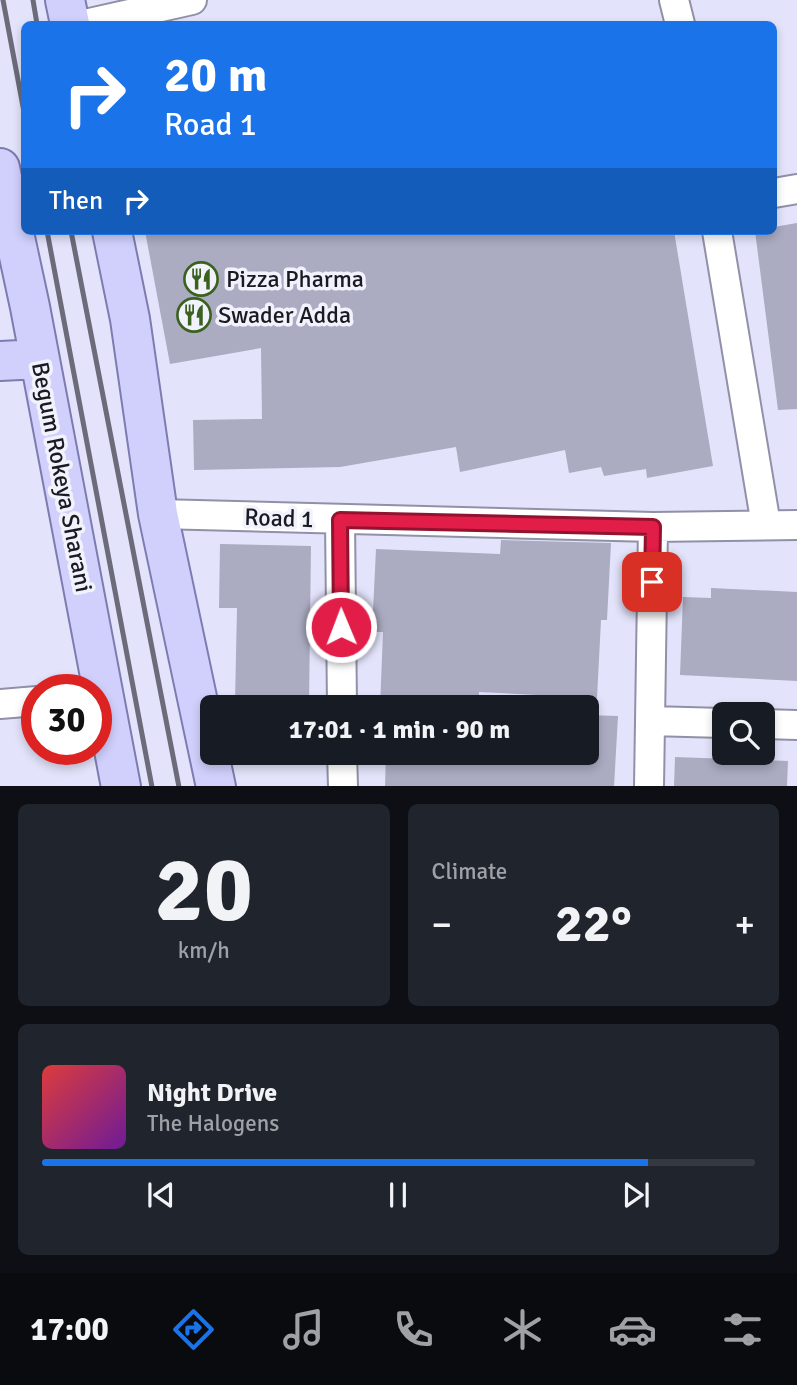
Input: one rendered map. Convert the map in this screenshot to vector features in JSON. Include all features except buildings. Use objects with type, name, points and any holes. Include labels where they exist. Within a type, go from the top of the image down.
[{"type":"main road","points":[[65,0],[69,21]]},
{"type":"main road","name":"Begum Rokeya Sharani","points":[[0,168],[15,308],[39,359],[96,674]]},
{"type":"main road","points":[[113,235],[130,319],[158,514],[216,786]]},
{"type":"main road","points":[[0,361],[39,359]]},
{"type":"main road","name":"Begum Rokeya Sharani","points":[[112,747],[121,786]]},
{"type":"street","points":[[98,21],[192,0]]},
{"type":"street","points":[[674,0],[679,21]]},
{"type":"street","points":[[777,192],[797,189]]},
{"type":"street","points":[[718,235],[766,525]]},
{"type":"street","name":"Road 1","points":[[158,514],[653,527],[797,525]]},
{"type":"street","points":[[340,520],[342,695]]},
{"type":"street","points":[[649,786],[653,527]]},
{"type":"street","points":[[0,704],[21,702]]},
{"type":"street","points":[[650,721],[712,723]]},
{"type":"street","points":[[775,724],[797,725]]},
{"type":"street","points":[[342,765],[342,786]]},
{"type":"railway","points":[[3,0],[21,96]]},
{"type":"railway","points":[[33,0],[36,21]]},
{"type":"railway","points":[[48,235],[152,786]]},
{"type":"railway","points":[[72,235],[179,786]]},
{"type":"place","name":"Pizza Pharma","points":[[201,279]]},
{"type":"place","name":"Swader Adda","points":[[194,315]]},
{"type":"route","points":[[341,627],[340,520],[653,527],[652,582]]}]
